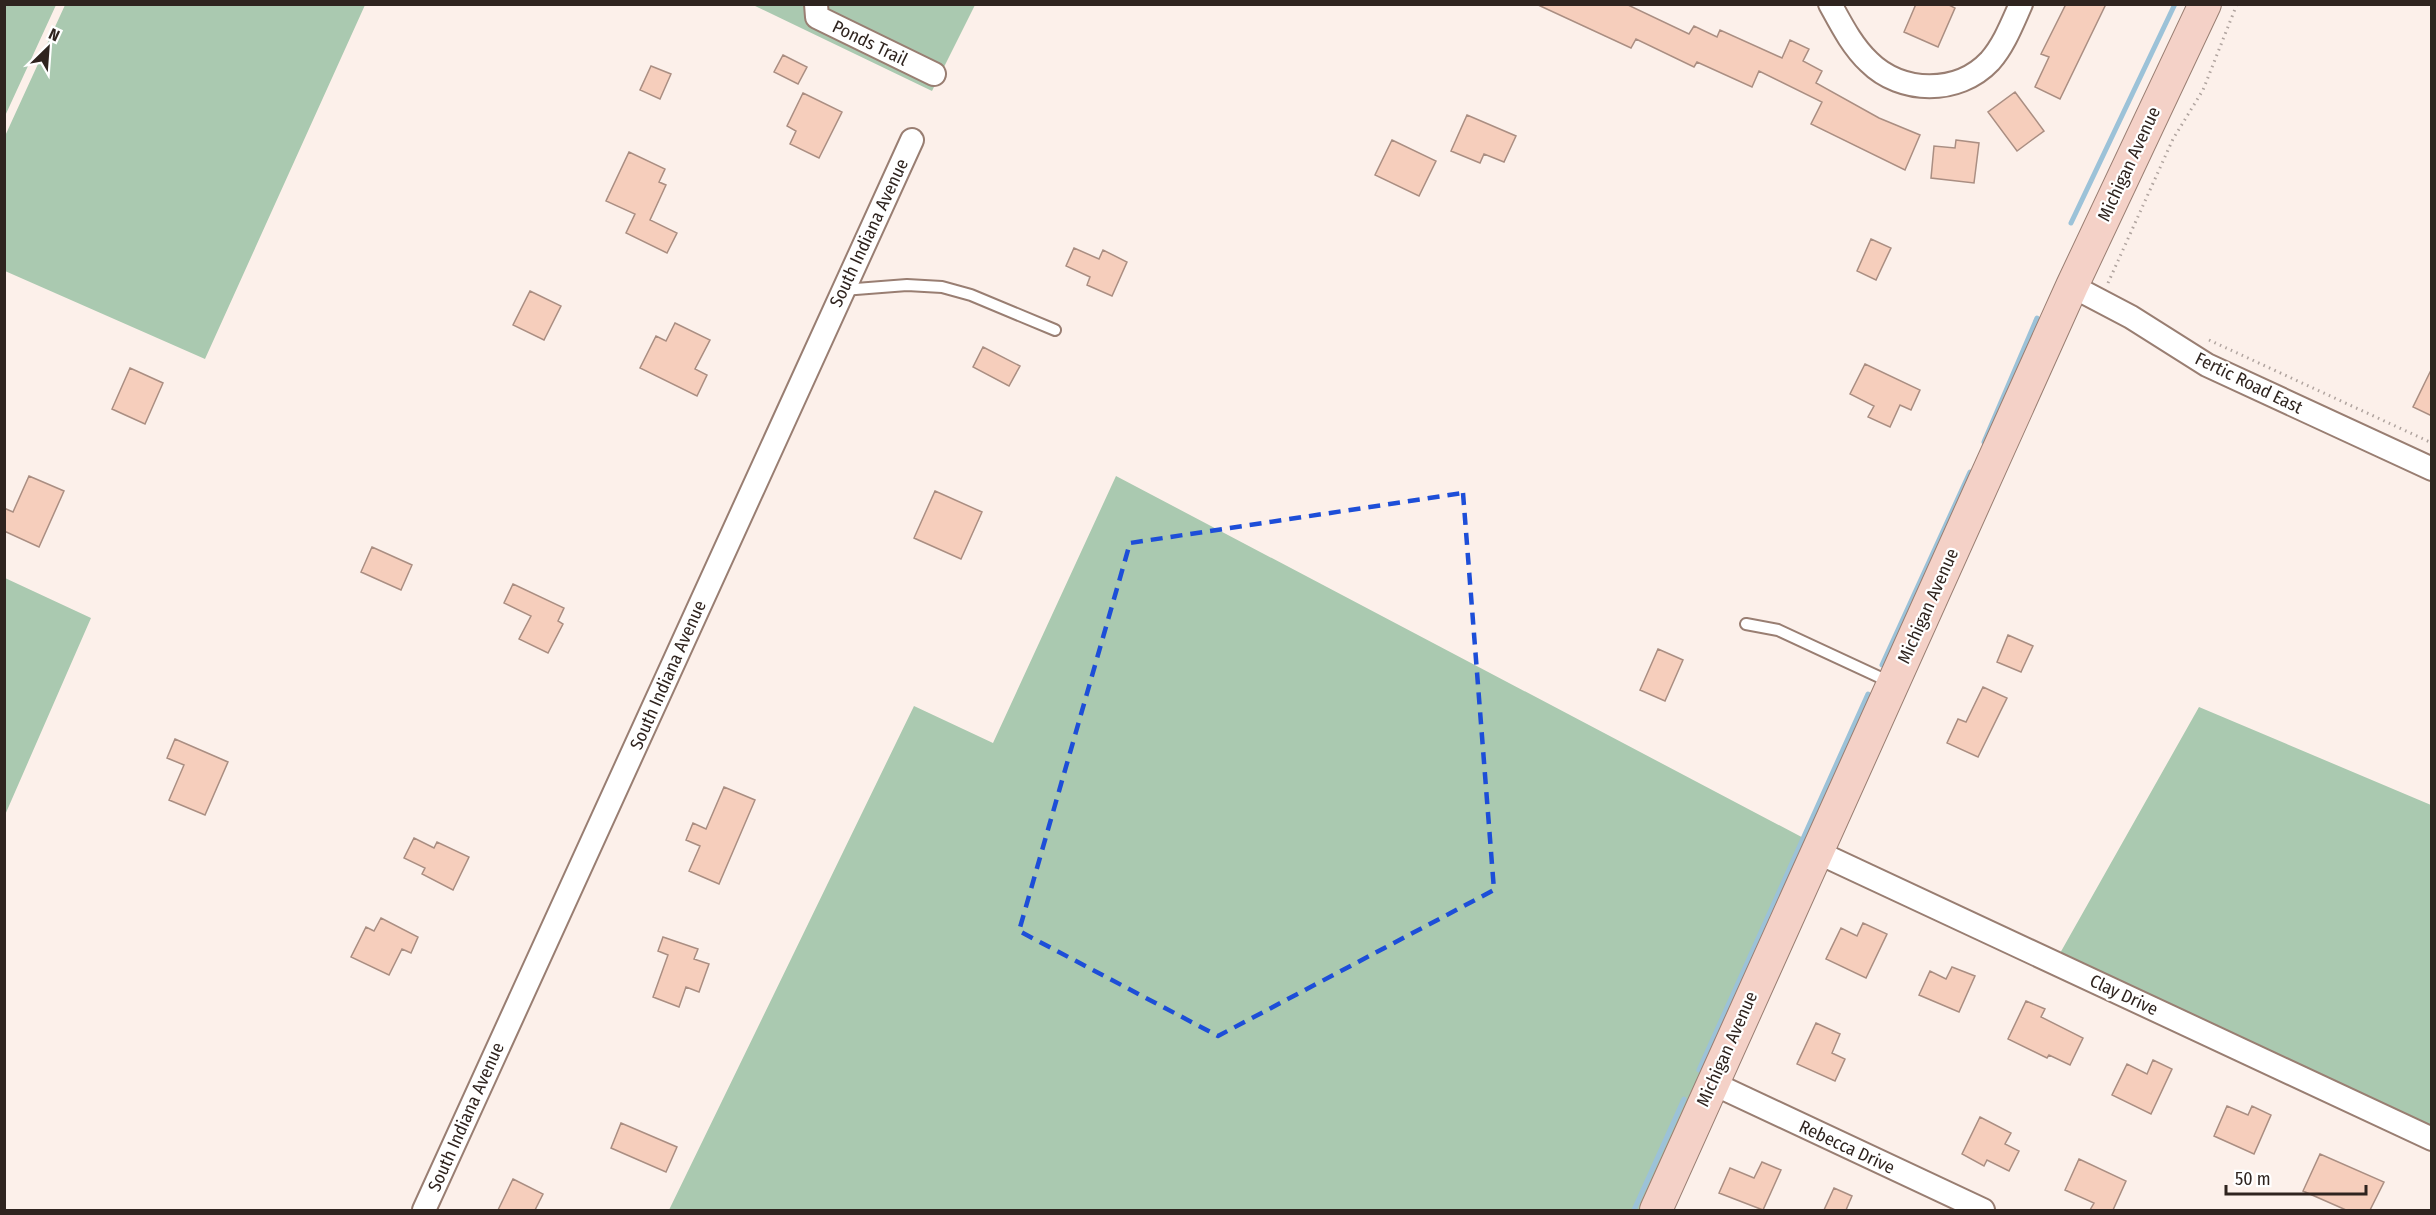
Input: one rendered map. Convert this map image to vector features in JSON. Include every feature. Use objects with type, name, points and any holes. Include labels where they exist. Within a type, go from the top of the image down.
[{"type":"street","name":"Ponds Trail","points":[[816,4],[817,17],[934,74]]},
{"type":"street","points":[[1830,4],[1857,49],[1870,64],[1896,81],[1927,86],[1947,85],[1963,80],[1989,62],[2000,47],[2021,4]]},
{"type":"street","name":"Michigan Avenue","points":[[1656,1210],[2072,286],[2205,4]]},
{"type":"street","name":"South Indiana Avenue","points":[[424,1210],[912,140]]},
{"type":"street","name":"Fertic Road East","points":[[2072,286],[2131,317],[2207,364],[2432,469]]},
{"type":"street","name":"Clay Drive","points":[[1817,852],[2432,1139]]},
{"type":"street","name":"Rebecca Drive","points":[[1712,1083],[1983,1210]]},
{"type":"lane","points":[[843,290],[907,285],[942,287],[971,295],[1055,330]]},
{"type":"lane","points":[[1746,624],[1778,630],[1893,683]]},
{"type":"path","points":[[2112,272],[2115,283]]},
{"type":"path","points":[[2201,336],[2432,443]]},
{"type":"highlighted area","points":[[1463,493],[1494,890],[1218,1036],[1019,931],[1130,543]]},
{"type":"green space","points":[[4,5],[56,5],[5,116]]},
{"type":"green space","points":[[65,5],[365,5],[205,359],[5,271],[5,136]]},
{"type":"green space","points":[[753,5],[975,5],[932,91]]},
{"type":"green space","points":[[1116,476],[1811,842],[1645,1210],[669,1210],[914,706],[993,743]]},
{"type":"green space","points":[[5,578],[91,618],[5,815]]},
{"type":"green space","points":[[2199,707],[2431,805],[2431,1129],[2059,955]]},
{"type":"building","points":[[1536,4],[1626,4],[1689,34],[1694,26],[1717,37],[1720,30],[1782,58],[1790,40],[1809,49],[1803,61],[1822,71],[1816,83],[1879,118],[1920,135],[1905,170],[1811,124],[1822,102],[1759,71],[1752,87],[1697,62],[1694,67],[1636,39],[1631,48]]},
{"type":"building","points":[[1916,4],[1947,4],[1955,8],[1938,47],[1904,32]]},
{"type":"building","points":[[2066,4],[2106,4],[2060,99],[2035,87],[2049,57],[2041,54]]},
{"type":"building","points":[[783,55],[807,67],[798,84],[774,72]]},
{"type":"building","points":[[651,66],[671,74],[660,99],[640,90]]},
{"type":"building","points":[[2015,92],[2044,131],[2017,151],[1988,112]]},
{"type":"building","points":[[803,93],[842,112],[819,158],[790,144],[796,131],[787,126]]},
{"type":"building","points":[[1467,115],[1516,136],[1504,162],[1484,154],[1480,163],[1451,151]]},
{"type":"building","points":[[1392,140],[1436,161],[1419,196],[1375,175]]},
{"type":"building","points":[[1956,140],[1979,143],[1974,183],[1931,178],[1934,146],[1955,148]]},
{"type":"building","points":[[629,152],[665,169],[659,182],[666,185],[650,220],[677,233],[667,253],[626,233],[635,214],[606,201]]},
{"type":"building","points":[[1871,239],[1891,248],[1876,280],[1857,271]]},
{"type":"building","points":[[1074,248],[1099,259],[1103,250],[1127,262],[1112,296],[1087,285],[1090,277],[1066,266]]},
{"type":"building","points":[[530,291],[561,306],[544,340],[513,325]]},
{"type":"building","points":[[675,323],[710,340],[695,369],[707,375],[697,396],[640,368],[656,336],[666,341]]},
{"type":"building","points":[[983,347],[1020,366],[1009,386],[973,367]]},
{"type":"building","points":[[1865,364],[1920,390],[1911,410],[1900,405],[1890,427],[1868,417],[1874,406],[1850,394]]},
{"type":"building","points":[[130,368],[163,383],[145,424],[112,409]]},
{"type":"building","points":[[2432,368],[2432,416],[2413,407]]},
{"type":"building","points":[[29,476],[64,491],[39,547],[4,531],[4,508],[13,512]]},
{"type":"building","points":[[935,491],[982,512],[961,559],[914,538]]},
{"type":"building","points":[[372,547],[412,565],[401,590],[361,572]]},
{"type":"building","points":[[513,584],[564,608],[558,621],[563,624],[548,653],[519,639],[531,616],[504,603]]},
{"type":"building","points":[[2008,635],[2033,646],[2021,672],[1997,662]]},
{"type":"building","points":[[1658,649],[1683,660],[1665,701],[1640,690]]},
{"type":"building","points":[[1983,687],[2007,698],[1978,757],[1947,743],[1958,719],[1966,722]]},
{"type":"building","points":[[175,739],[228,762],[205,815],[169,800],[184,765],[167,758]]},
{"type":"building","points":[[724,787],[755,800],[719,884],[689,871],[700,846],[686,840],[693,823],[706,829]]},
{"type":"building","points":[[414,838],[434,848],[437,842],[469,857],[453,890],[422,874],[425,868],[404,858]]},
{"type":"building","points":[[381,918],[418,937],[411,953],[402,949],[389,975],[351,957],[366,927],[374,931]]},
{"type":"building","points":[[1863,923],[1887,934],[1866,978],[1826,959],[1841,928],[1857,936]]},
{"type":"building","points":[[663,937],[698,949],[694,959],[709,964],[699,992],[686,987],[679,1007],[653,997],[668,955],[658,951]]},
{"type":"building","points":[[1952,967],[1975,976],[1959,1012],[1919,995],[1930,971],[1946,979]]},
{"type":"building","points":[[2026,1001],[2045,1009],[2041,1017],[2083,1038],[2070,1065],[2049,1055],[2047,1058],[2008,1039]]},
{"type":"building","points":[[1816,1023],[1840,1034],[1832,1053],[1845,1059],[1835,1081],[1797,1064]]},
{"type":"building","points":[[2153,1060],[2172,1069],[2151,1114],[2112,1095],[2127,1064],[2147,1074]]},
{"type":"building","points":[[2227,1106],[2248,1115],[2252,1106],[2271,1115],[2254,1154],[2214,1136]]},
{"type":"building","points":[[1980,1117],[2011,1133],[2005,1144],[2019,1151],[2009,1171],[1987,1160],[1984,1166],[1962,1154]]},
{"type":"building","points":[[621,1123],[677,1147],[666,1172],[611,1148]]},
{"type":"building","points":[[2320,1154],[2384,1182],[2370,1210],[2346,1210],[2303,1191]]},
{"type":"building","points":[[2079,1159],[2126,1181],[2113,1210],[2090,1210],[2094,1203],[2065,1190]]},
{"type":"building","points":[[1762,1162],[1781,1170],[1763,1210],[1719,1193],[1730,1168],[1754,1178]]},
{"type":"building","points":[[513,1179],[543,1194],[535,1210],[498,1210]]},
{"type":"building","points":[[1834,1188],[1852,1196],[1846,1210],[1824,1210]]},
{"type":"waterway","points":[[2071,223],[2175,4]]},
{"type":"waterway","points":[[1984,442],[2037,318]]},
{"type":"waterway","points":[[1882,665],[1970,472]]},
{"type":"waterway","points":[[1699,1070],[1868,694]]},
{"type":"waterway","points":[[1634,1210],[1684,1099]]}]
